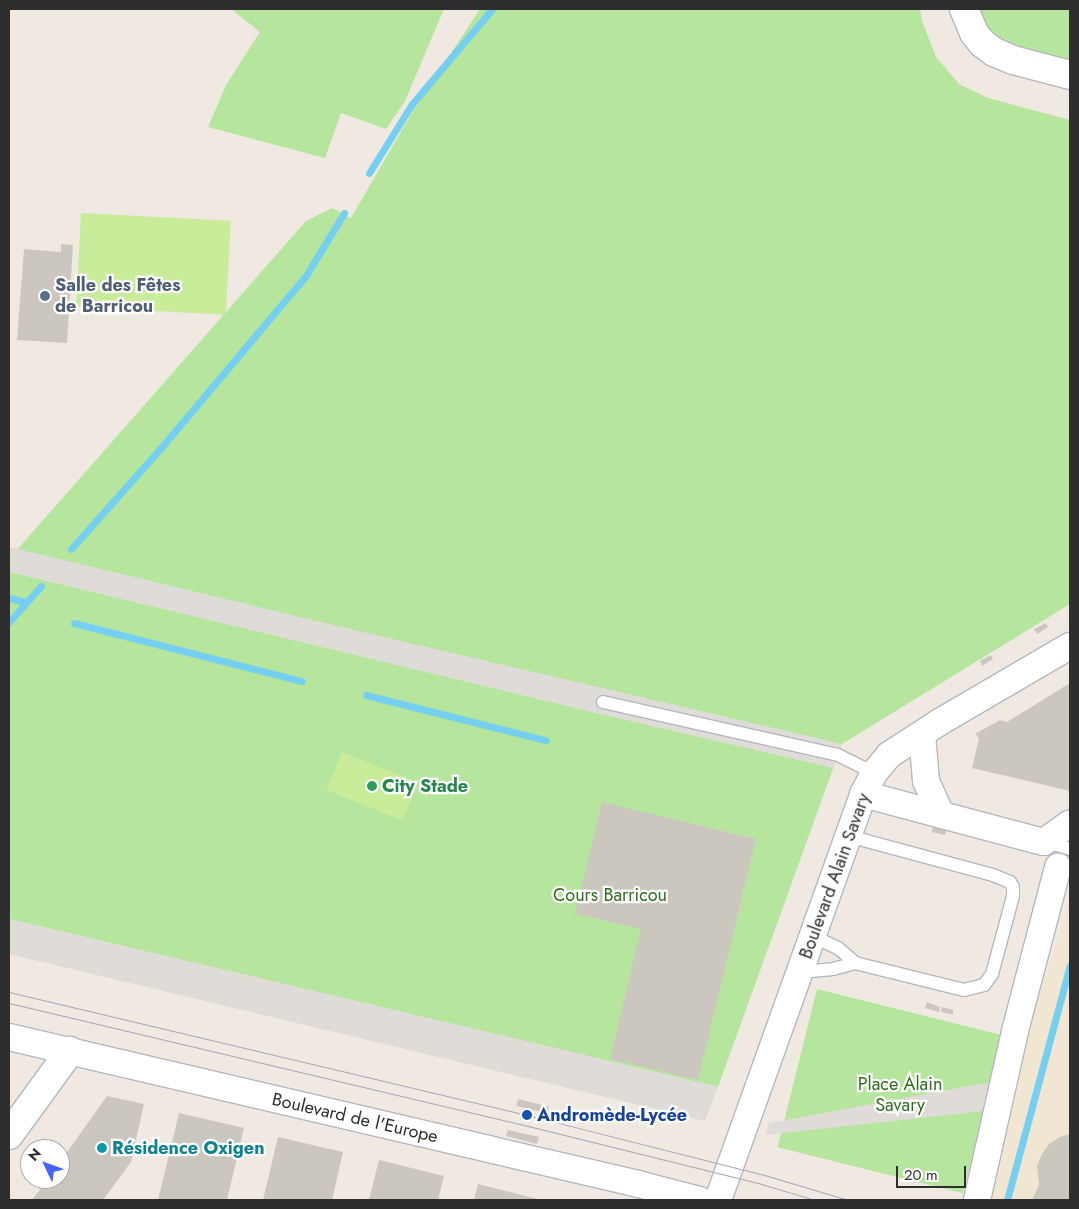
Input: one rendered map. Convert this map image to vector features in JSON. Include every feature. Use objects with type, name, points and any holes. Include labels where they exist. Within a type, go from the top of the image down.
[{"type":"main road","points":[[964,9],[974,33],[982,43],[994,52],[1013,60],[1070,75]]},
{"type":"main road","points":[[9,1135],[70,1051]]},
{"type":"street","name":"Boulevard Alain Savary","points":[[718,1200],[848,836],[869,784],[889,755],[1070,646]]},
{"type":"street","points":[[922,734],[926,781],[941,815]]},
{"type":"street","points":[[869,784],[941,815],[1044,842],[1070,823]]},
{"type":"street","points":[[977,1200],[1015,1031],[1064,858]]},
{"type":"street","name":"Boulevard de l'Europe","points":[[9,1037],[700,1200]]},
{"type":"lane","points":[[603,702],[838,755],[869,784]]},
{"type":"lane","points":[[812,936],[838,948],[856,962],[964,990],[979,987],[992,974],[1014,889],[1012,884],[1004,878],[848,836]]},
{"type":"lane","points":[[1044,842],[1064,858]]},
{"type":"lane","points":[[800,972],[832,969],[856,962]]},
{"type":"shaded area","points":[[9,547],[842,744],[833,768],[596,713],[9,572]]},
{"type":"shaded area","points":[[1070,901],[1070,1200],[989,1200],[1032,1018]]},
{"type":"shaded area","points":[[9,919],[718,1087],[705,1121],[9,954]]},
{"type":"shaded area","points":[[991,1082],[984,1111],[765,1135],[769,1123]]},
{"type":"green space","points":[[231,9],[444,9],[405,101],[386,129],[341,113],[325,158],[208,127],[226,85],[260,32]]},
{"type":"green space","name":"Cours Barricou","points":[[480,9],[920,9],[922,21],[936,57],[959,84],[988,98],[1070,120],[1070,604],[842,744],[718,1087],[9,919],[9,559],[306,221],[332,208],[351,218],[414,109]]},
{"type":"green space","points":[[974,9],[1070,9],[1070,63],[1007,47],[992,38]]},
{"type":"green space","points":[[81,213],[231,221],[226,315],[76,307]]},
{"type":"green space","name":"City Stade","points":[[342,752],[418,783],[403,821],[327,790]]},
{"type":"green space","name":"Place Alain Savary","points":[[817,989],[1002,1035],[963,1193],[778,1147]]},
{"type":"building","name":"Salle des Fêtes de Barricou","points":[[61,244],[73,245],[67,343],[17,340],[24,249],[61,252]]},
{"type":"building","points":[[1046,623],[1048,627],[1037,634],[1034,629]]},
{"type":"building","points":[[991,655],[993,659],[982,666],[980,661]]},
{"type":"building","points":[[1070,683],[1070,791],[972,768],[979,738],[975,734],[1000,720],[1007,722]]},
{"type":"building","points":[[602,802],[756,839],[698,1080],[610,1059],[641,929],[575,914]]},
{"type":"building","points":[[933,827],[946,831],[945,835],[932,832]]},
{"type":"building","points":[[927,1002],[940,1007],[939,1012],[925,1008]]},
{"type":"building","points":[[942,1007],[954,1010],[952,1015],[941,1012]]},
{"type":"building","name":"Résidence Oxigen","points":[[107,1096],[144,1104],[131,1162],[103,1200],[32,1200],[40,1189],[70,1189],[70,1148]]},
{"type":"building","points":[[518,1099],[549,1107],[547,1114],[516,1106]]},
{"type":"building","name":"Résidence Oxigen","points":[[179,1113],[244,1128],[227,1200],[158,1200]]},
{"type":"building","points":[[508,1130],[539,1137],[537,1144],[506,1136]]},
{"type":"building","points":[[1070,1134],[1070,1200],[1032,1200],[1039,1185],[1037,1166],[1042,1154],[1049,1144],[1060,1137]]},
{"type":"building","name":"Résidence Oxigen","points":[[278,1137],[343,1152],[332,1200],[263,1200]]},
{"type":"building","points":[[379,1160],[444,1176],[438,1200],[369,1200]]},
{"type":"building","points":[[478,1184],[542,1200],[474,1200]]},
{"type":"waterway","points":[[369,173],[412,104],[492,9]]},
{"type":"waterway","points":[[71,549],[165,443],[305,277],[344,213]]},
{"type":"waterway","points":[[9,622],[41,586]]},
{"type":"waterway","points":[[9,598],[26,602]]},
{"type":"waterway","points":[[74,623],[302,681]]},
{"type":"waterway","points":[[366,695],[545,740]]},
{"type":"waterway","points":[[1007,1200],[1070,965]]},
{"type":"tram line","points":[[9,992],[527,1115],[761,1174],[848,1200]]},
{"type":"tram line","points":[[9,1003],[524,1125],[758,1183],[815,1200]]},
{"type":"place","name":"Salle des Fêtes de Barricou","points":[[45,296]]},
{"type":"place","name":"City Stade","points":[[372,786]]},
{"type":"place","name":"Andromède-Lycée","points":[[527,1115]]},
{"type":"place","name":"Résidence Oxigen","points":[[102,1148]]}]
